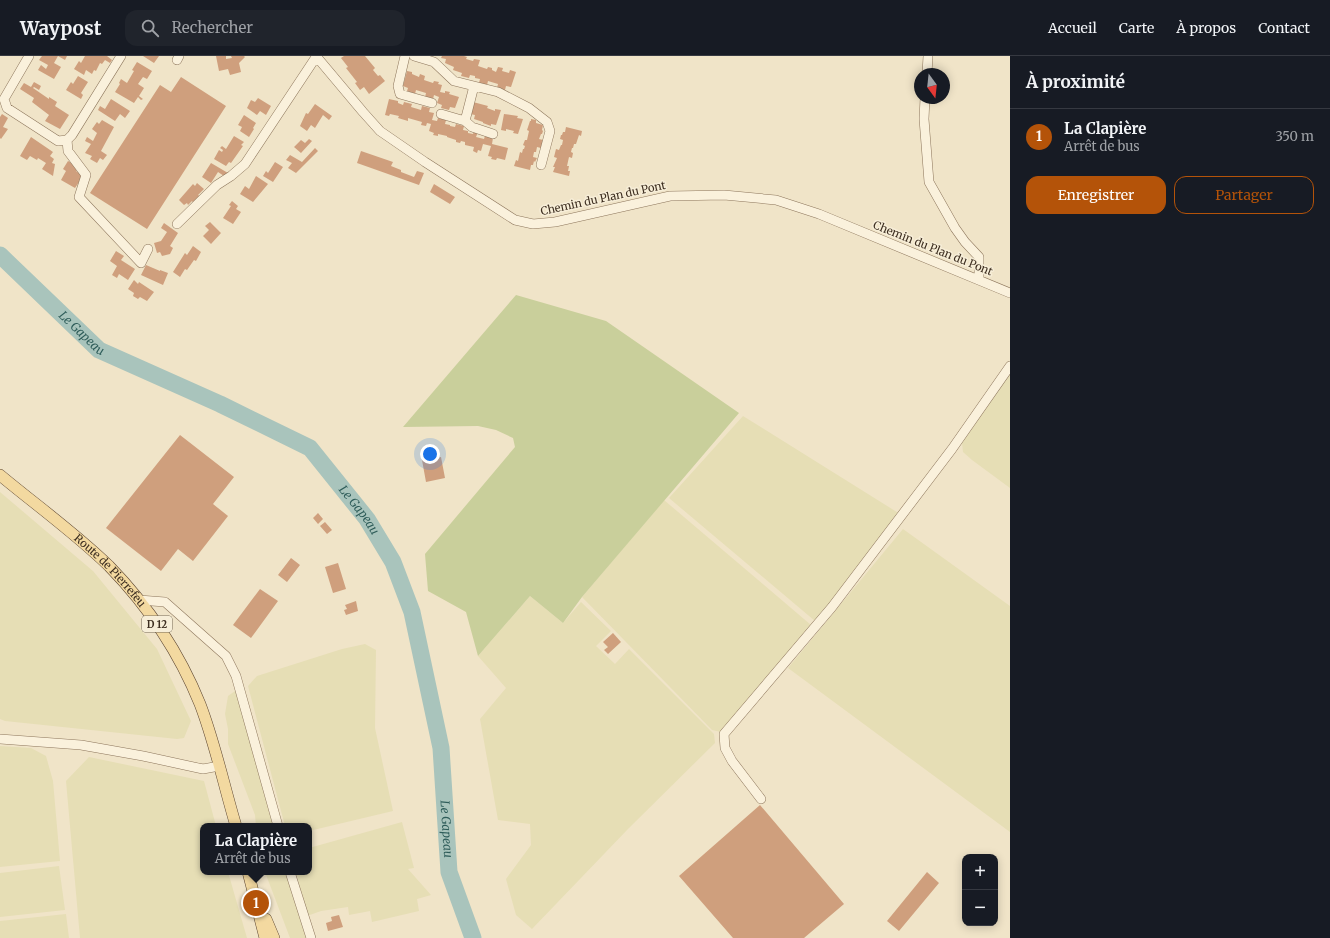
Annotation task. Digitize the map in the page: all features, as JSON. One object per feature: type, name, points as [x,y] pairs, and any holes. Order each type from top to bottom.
[{"type":"main road","name":"Route de Pierrefeu","points":[[0,475],[88,547],[113,571],[139,600],[159,626],[186,674],[200,705],[235,823]]},
{"type":"main road","points":[[249,875],[274,938]]},
{"type":"main road","points":[[253,887],[265,938]]},
{"type":"street","points":[[29,56],[2,102],[7,108],[58,141],[67,140],[72,135],[121,56]]},
{"type":"street","points":[[177,224],[217,185],[245,164],[316,56]]},
{"type":"street","name":"Chemin du Plan du Pont","points":[[316,56],[380,131],[515,220],[533,224],[555,222],[670,196],[724,195],[776,200],[819,214],[1010,293]]},
{"type":"street","points":[[405,56],[398,86],[400,94],[432,103]]},
{"type":"street","points":[[414,56],[434,62],[454,81],[498,92],[529,108],[547,122],[550,131],[541,165]]},
{"type":"street","points":[[927,68],[928,56]]},
{"type":"street","points":[[465,121],[474,86]]},
{"type":"street","points":[[925,104],[924,119],[929,182],[955,228],[965,242],[979,257],[979,280]]},
{"type":"street","points":[[441,114],[465,121],[472,127],[493,134]]},
{"type":"street","points":[[67,140],[68,151],[86,175],[80,197],[141,263],[148,249]]},
{"type":"street","points":[[761,799],[732,761],[725,748],[724,734],[832,607],[952,449],[1010,366]]},
{"type":"street","points":[[139,600],[165,602],[226,656],[236,676],[277,823]]},
{"type":"street","points":[[0,739],[81,745],[203,769],[219,766]]},
{"type":"street","points":[[291,875],[312,938]]},
{"type":"shaded area","points":[[1010,374],[1010,488],[963,452],[962,443]]},
{"type":"shaded area","points":[[743,416],[900,514],[837,597],[815,621],[669,498]]},
{"type":"shaded area","points":[[0,492],[93,571],[157,649],[191,721],[184,738],[177,739],[5,721],[0,719]]},
{"type":"shaded area","points":[[664,500],[811,625],[721,732],[712,730],[582,597]]},
{"type":"shaded area","points":[[903,529],[1010,606],[1010,832],[788,668]]},
{"type":"shaded area","points":[[530,596],[563,623],[581,602],[611,631],[596,646],[615,664],[629,649],[714,734],[715,743],[628,829],[532,929],[516,915],[506,879],[531,845],[530,824],[498,820],[480,719],[506,688],[478,656]]},
{"type":"shaded area","points":[[365,644],[376,650],[375,728],[393,811],[312,830],[312,823],[284,823],[248,686],[257,676],[342,649]]},
{"type":"shaded area","points":[[235,691],[242,707],[273,823],[256,823],[255,815],[228,744],[228,729],[225,714],[228,696]]},
{"type":"shaded area","points":[[0,746],[31,748],[46,756],[53,781],[60,861],[0,867]]},
{"type":"shaded area","points":[[89,757],[204,781],[215,823],[200,823],[200,875],[229,875],[247,938],[80,938],[66,781]]},
{"type":"shaded area","points":[[402,822],[414,868],[408,869],[431,895],[417,899],[419,911],[372,922],[370,911],[349,915],[348,907],[321,911],[307,916],[297,875],[312,875],[312,847]]},
{"type":"shaded area","points":[[59,866],[65,910],[0,917],[0,873]]},
{"type":"shaded area","points":[[266,875],[288,875],[308,938],[290,938]]},
{"type":"shaded area","points":[[66,914],[69,938],[0,938],[0,921]]},
{"type":"green space","points":[[516,295],[606,321],[739,413],[582,597],[563,623],[530,596],[478,656],[466,612],[428,591],[425,554],[515,447],[513,438],[496,430],[478,426],[403,427]]},
{"type":"building","points":[[42,56],[58,56],[54,63],[61,67],[54,79],[38,70],[41,65],[46,69],[48,65],[39,60]]},
{"type":"building","points":[[58,56],[67,56],[65,60]]},
{"type":"building","points":[[85,56],[107,56],[112,60],[110,63],[105,60],[102,64],[100,63],[96,71],[94,70],[92,74],[86,70],[84,75],[74,69],[79,61],[81,63]]},
{"type":"building","points":[[143,56],[159,56],[154,63]]},
{"type":"building","points":[[216,56],[226,56],[226,59],[232,58],[231,56],[244,56],[245,57],[239,63],[241,72],[230,75],[228,69],[219,71]]},
{"type":"building","points":[[344,56],[365,56],[375,68],[373,70],[385,81],[369,94],[364,87],[360,90],[355,83],[357,82],[346,68],[348,67],[341,58]]},
{"type":"building","points":[[442,56],[464,56],[467,57],[466,59],[473,61],[474,59],[480,60],[478,66],[487,69],[488,67],[492,68],[492,70],[496,72],[498,67],[503,68],[502,71],[509,73],[510,70],[516,72],[511,87],[506,86],[505,90],[497,88],[498,84],[488,81],[487,85],[479,83],[480,79],[475,78],[475,76],[470,75],[469,78],[461,76],[462,73],[453,70],[454,67],[445,63],[446,59],[441,58]]},
{"type":"building","points":[[137,62],[152,71],[147,79],[143,77],[138,84],[144,88],[139,96],[143,99],[141,100],[138,97],[134,103],[115,92],[121,79],[127,83]]},
{"type":"building","points":[[407,71],[412,72],[412,74],[419,77],[420,74],[425,76],[424,80],[433,83],[434,81],[439,82],[438,84],[442,85],[440,92],[450,92],[449,94],[459,97],[455,108],[450,107],[449,110],[441,108],[442,105],[437,103],[439,97],[434,95],[433,99],[425,97],[426,93],[416,90],[415,94],[407,91],[408,88],[403,86]]},
{"type":"building","points":[[78,76],[88,82],[81,93],[83,95],[81,99],[66,90],[71,82],[73,84]]},
{"type":"building","points":[[181,77],[226,106],[147,229],[90,193],[160,85],[171,92]]},
{"type":"building","points":[[34,82],[41,86],[39,90],[34,87],[33,88],[49,99],[49,97],[57,102],[55,106],[69,115],[60,129],[45,121],[49,115],[32,102],[34,98],[20,89],[24,83],[31,87]]},
{"type":"building","points":[[258,98],[271,106],[266,115],[260,111],[257,115],[247,108],[251,100],[255,102]]},
{"type":"building","points":[[111,99],[130,111],[125,118],[120,114],[115,121],[98,110],[100,106],[105,109]]},
{"type":"building","points":[[389,99],[398,101],[398,103],[403,105],[404,102],[412,104],[411,107],[421,110],[422,106],[430,108],[429,112],[434,113],[432,120],[437,121],[438,118],[446,120],[445,124],[450,126],[455,127],[456,124],[464,126],[463,130],[468,131],[468,133],[473,134],[474,131],[478,132],[476,137],[484,139],[485,136],[493,138],[492,144],[508,148],[505,160],[497,158],[496,160],[491,159],[492,157],[488,156],[491,146],[483,144],[481,151],[478,150],[477,153],[473,151],[474,147],[465,145],[465,142],[456,142],[456,140],[447,136],[438,134],[438,136],[433,135],[434,133],[429,131],[431,124],[427,123],[426,126],[421,125],[422,122],[408,118],[408,121],[398,118],[399,116],[390,114],[389,116],[385,115]]},
{"type":"building","points":[[473,102],[488,106],[487,108],[495,111],[495,109],[501,110],[496,125],[491,124],[491,126],[474,119],[475,115],[470,114]]},
{"type":"building","points":[[315,104],[332,116],[329,120],[323,115],[315,128],[311,125],[307,131],[300,126],[306,113],[308,114]]},
{"type":"building","points":[[2,114],[8,118],[3,127],[8,129],[1,139],[0,117]]},
{"type":"building","points":[[504,114],[518,116],[517,118],[523,119],[518,134],[513,133],[514,131],[506,129],[506,131],[501,130]]},
{"type":"building","points":[[244,115],[256,123],[249,137],[240,131],[242,127],[238,125]]},
{"type":"building","points":[[531,119],[536,120],[536,123],[543,125],[543,131],[539,139],[543,140],[541,148],[537,147],[536,152],[534,152],[533,157],[537,158],[533,165],[531,165],[530,170],[514,166],[516,160],[518,161],[520,152],[522,153],[524,149],[525,146],[523,145],[525,140],[527,140],[529,131],[527,130]]},
{"type":"building","points":[[102,120],[114,127],[101,151],[107,155],[103,160],[100,158],[97,163],[90,159],[92,156],[85,153],[91,144],[85,141],[87,137],[93,141],[97,133],[92,129],[97,122],[99,124]]},
{"type":"building","points":[[566,127],[582,131],[581,136],[579,135],[576,144],[574,144],[572,148],[572,158],[569,157],[567,166],[569,166],[568,171],[570,171],[569,176],[553,172],[555,167],[553,167],[557,158],[554,157],[556,149],[559,150],[562,145],[563,140],[560,139],[563,132],[565,132]]},
{"type":"building","points":[[234,136],[244,142],[241,145],[243,146],[231,163],[229,162],[226,166],[214,159],[219,150],[222,152],[223,150],[220,148],[222,146],[226,149]]},
{"type":"building","points":[[31,137],[53,152],[50,156],[54,159],[52,163],[55,164],[53,176],[42,169],[46,163],[38,158],[37,160],[30,156],[27,160],[20,156]]},
{"type":"building","points":[[309,139],[312,141],[301,153],[294,147],[301,140],[305,143]]},
{"type":"building","points":[[315,148],[318,151],[296,173],[288,168],[292,163],[286,160],[290,155],[302,162]]},
{"type":"building","points":[[361,151],[393,162],[391,166],[414,177],[417,171],[424,173],[419,185],[357,163]]},
{"type":"building","points":[[68,161],[79,167],[76,171],[83,176],[75,188],[61,180],[66,171],[63,169]]},
{"type":"building","points":[[275,162],[283,167],[273,182],[263,176],[266,171],[268,173]]},
{"type":"building","points":[[211,163],[228,173],[224,176],[218,172],[211,183],[202,177]]},
{"type":"building","points":[[256,176],[268,184],[253,202],[240,194],[245,186],[249,189]]},
{"type":"building","points":[[197,183],[204,189],[198,195],[201,197],[194,204],[192,201],[188,205],[187,203],[184,205],[179,200],[193,184],[195,186]]},
{"type":"building","points":[[434,184],[455,197],[450,204],[430,192]]},
{"type":"building","points":[[232,201],[238,206],[236,209],[241,212],[233,224],[223,218],[231,206],[229,205]]},
{"type":"building","points":[[210,222],[221,233],[211,244],[203,236],[209,230],[205,226]]},
{"type":"building","points":[[164,223],[178,233],[170,246],[173,248],[170,254],[162,256],[160,252],[157,253],[154,243],[161,241],[167,232],[161,228]]},
{"type":"building","points":[[193,246],[201,252],[196,261],[194,260],[187,270],[185,269],[180,277],[173,272],[185,253],[187,255]]},
{"type":"building","points":[[116,251],[124,256],[121,260],[135,269],[128,280],[119,274],[117,278],[112,275],[117,266],[110,261]]},
{"type":"building","points":[[146,265],[168,273],[163,285],[141,275]]},
{"type":"building","points":[[134,280],[138,284],[139,282],[154,292],[147,301],[140,297],[138,299],[133,296],[134,293],[128,289]]},
{"type":"building","points":[[180,435],[234,477],[213,504],[228,516],[193,561],[178,549],[161,571],[106,528]]},
{"type":"building","points":[[441,457],[445,478],[426,482],[422,460]]},
{"type":"building","points":[[318,513],[323,519],[318,524],[313,518]]},
{"type":"building","points":[[325,522],[332,530],[327,534],[320,526]]},
{"type":"building","points":[[291,558],[300,565],[287,582],[278,575]]},
{"type":"building","points":[[338,563],[346,589],[333,593],[325,567]]},
{"type":"building","points":[[260,589],[278,601],[251,638],[233,625]]},
{"type":"building","points":[[356,601],[358,611],[346,615],[344,610],[347,609],[345,605]]},
{"type":"building","points":[[613,633],[621,642],[608,654],[604,650],[608,647],[603,642]]},
{"type":"building","points":[[760,805],[844,904],[804,938],[733,938],[679,876]]},
{"type":"building","points":[[927,872],[939,883],[899,931],[887,921]]},
{"type":"building","points":[[339,915],[343,927],[328,931],[326,923],[332,921],[331,917]]},
{"type":"waterway","name":"Le Gapeau","points":[[0,255],[99,350],[220,404],[310,448],[367,519],[393,562],[412,612],[441,748],[449,872],[473,938]]},
{"type":"place","name":"La Clapière","points":[[256,903]]}]
